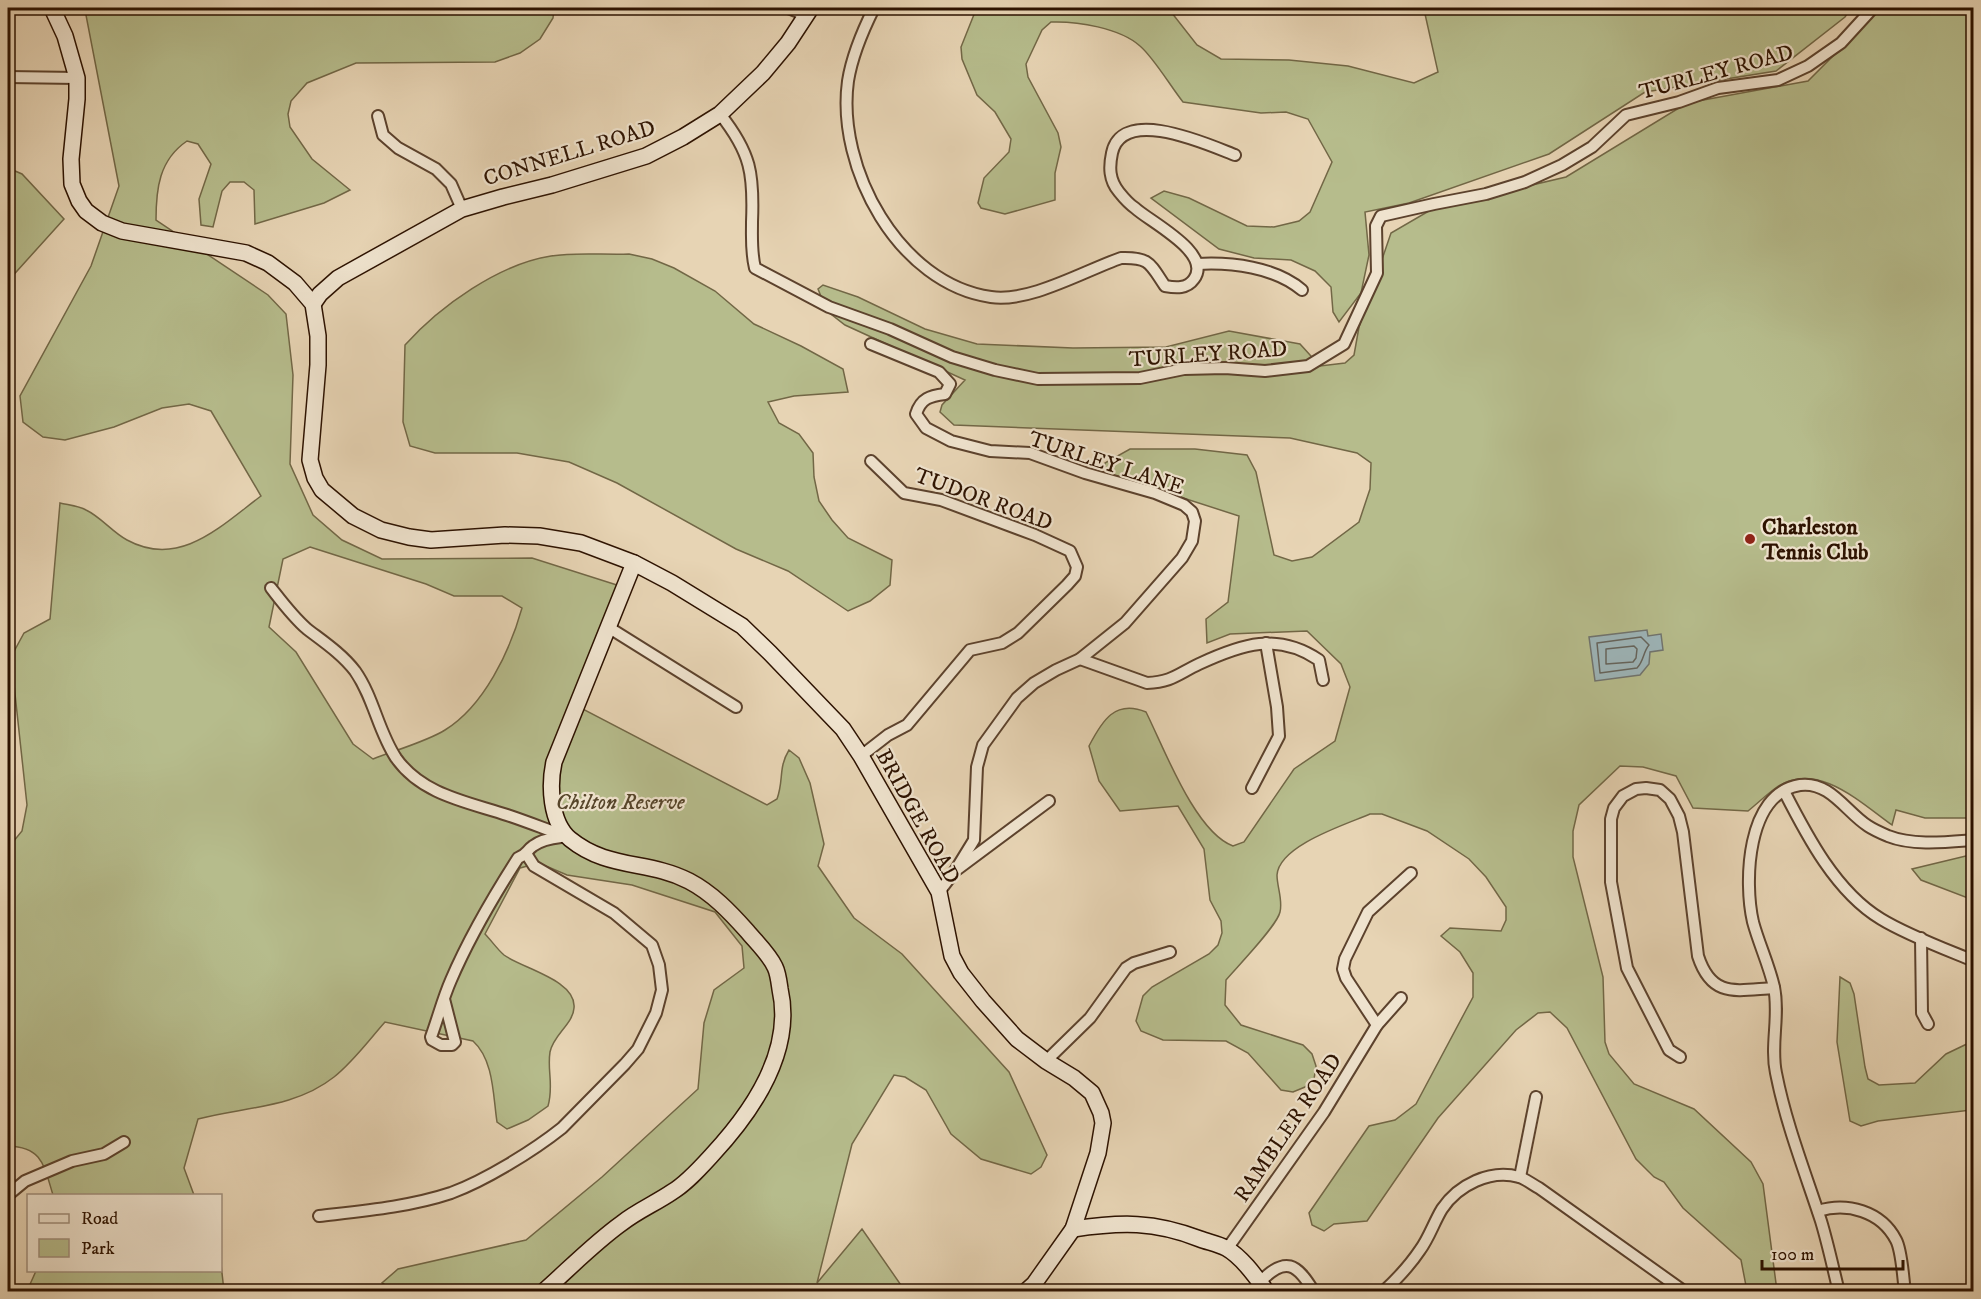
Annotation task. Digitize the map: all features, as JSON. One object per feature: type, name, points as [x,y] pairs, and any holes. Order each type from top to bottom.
[{"type":"main road","points":[[52,8],[65,36],[76,78],[77,99],[71,159],[72,184],[86,211],[102,223],[122,231],[246,253],[277,269],[295,283],[313,304]]},
{"type":"main road","name":"CONNELL ROAD","points":[[313,304],[320,294],[338,278],[462,209],[503,196],[552,185],[646,156],[683,137],[720,114],[763,73],[788,43],[808,11]]},
{"type":"main road","name":"BRIDGE ROAD","points":[[313,304],[318,336],[318,365],[310,460],[315,478],[322,490],[353,516],[381,530],[431,540],[505,535],[560,538],[581,543],[634,563],[672,583],[742,626],[843,729],[861,756],[939,892],[952,956],[961,973],[1017,1039],[1046,1062],[1074,1078],[1092,1093],[1099,1107],[1103,1123],[1098,1153],[1073,1229],[1034,1284],[1024,1292]]},
{"type":"main road","points":[[543,1292],[622,1222],[675,1191],[712,1155],[741,1120],[765,1084],[780,1041],[783,1004],[775,967],[732,913],[706,892],[669,873],[592,854],[568,837],[555,811],[551,774],[560,745],[634,563]]},
{"type":"main road","points":[[1073,1229],[1101,1225],[1159,1226],[1227,1249],[1263,1287]]},
{"type":"street","points":[[788,8],[808,11]]},
{"type":"street","points":[[874,8],[858,47],[848,80],[850,141],[859,173],[885,224],[923,266],[949,282],[974,293],[992,297],[1020,297],[1121,258],[1139,257],[1154,268],[1165,286],[1190,285],[1197,276],[1197,262],[1172,235],[1135,208],[1119,192],[1112,181],[1109,166],[1114,145],[1126,135],[1142,130],[1157,130],[1184,136],[1235,155]]},
{"type":"street","name":"TURLEY ROAD","points":[[720,114],[743,147],[750,168],[753,189],[751,245],[755,268],[829,307],[890,329],[952,357],[995,370],[1038,379],[1140,378],[1184,369],[1225,368],[1265,371],[1308,366],[1344,345],[1377,273],[1376,226],[1381,216],[1486,195],[1525,182],[1562,165],[1592,147],[1626,115],[1680,102],[1718,88],[1778,80],[1808,66],[1840,43],[1873,8]]},
{"type":"street","points":[[8,77],[76,78]]},
{"type":"street","points":[[378,116],[383,135],[398,148],[436,169],[451,184],[462,209]]},
{"type":"street","points":[[1197,264],[1214,263],[1263,270],[1289,279],[1302,290]]},
{"type":"street","name":"TURLEY LANE","points":[[871,344],[939,372],[950,384],[945,394],[932,396],[920,404],[916,414],[926,428],[951,441],[990,451],[1029,453],[1085,473],[1169,498],[1184,505],[1192,512],[1195,521],[1192,541],[1182,558],[1125,624],[1080,659],[1056,669],[1034,683],[1017,698],[983,745],[977,767],[974,840],[955,871]]},
{"type":"street","name":"TUDOR ROAD","points":[[861,756],[888,735],[907,725],[969,650],[1002,643],[1018,633],[1068,585],[1075,576],[1077,567],[1070,551],[1035,535],[941,500],[904,493],[871,461]]},
{"type":"street","points":[[270,588],[299,621],[333,648],[354,670],[365,688],[387,741],[408,772],[436,791],[456,800],[505,814],[568,837]]},
{"type":"street","points":[[608,627],[736,707]]},
{"type":"street","points":[[1080,659],[1147,683],[1159,683],[1171,680],[1220,655],[1247,646],[1276,642],[1307,652],[1319,660],[1323,680]]},
{"type":"street","points":[[1252,788],[1279,736],[1278,715],[1266,643]]},
{"type":"street","points":[[1839,1292],[1818,1211],[1785,1111],[1775,1071],[1774,988],[1753,922],[1748,889],[1754,837],[1761,816],[1773,798],[1798,786],[1813,786],[1833,795],[1867,825],[1890,837],[1931,843],[1974,840]]},
{"type":"street","points":[[1680,1057],[1669,1050],[1627,968],[1611,882],[1611,819],[1614,808],[1623,796],[1636,789],[1646,788],[1660,790],[1670,799],[1683,832],[1698,956],[1701,966],[1717,987],[1729,991],[1774,988]]},
{"type":"street","points":[[1784,791],[1811,842],[1851,895],[1880,919],[1974,961]]},
{"type":"street","points":[[939,892],[955,871],[1049,801]]},
{"type":"street","points":[[444,999],[450,981],[473,934],[518,858],[527,855],[531,846],[550,838],[568,837]]},
{"type":"street","points":[[319,1216],[369,1210],[450,1193],[488,1175],[562,1128],[638,1049],[656,1014],[662,990],[659,965],[651,945],[614,913],[534,866],[527,855]]},
{"type":"street","points":[[1377,1025],[1346,978],[1343,969],[1345,959],[1368,912],[1411,873]]},
{"type":"street","points":[[1921,938],[1922,1013],[1928,1024]]},
{"type":"street","points":[[1046,1062],[1090,1018],[1126,968],[1134,963],[1170,952]]},
{"type":"street","name":"RAMBLER ROAD","points":[[1227,1249],[1324,1112],[1377,1025],[1401,998]]},
{"type":"street","points":[[1520,1177],[1536,1097]]},
{"type":"street","points":[[8,1196],[25,1181],[72,1161],[104,1154],[124,1142]]},
{"type":"street","points":[[1383,1292],[1398,1278],[1421,1249],[1442,1209],[1458,1191],[1476,1180],[1497,1176],[1520,1177],[1539,1188],[1685,1292]]},
{"type":"street","points":[[1818,1211],[1827,1208],[1849,1208],[1865,1212],[1884,1224],[1897,1241],[1905,1292]]},
{"type":"street","points":[[1263,1287],[1270,1272],[1282,1266],[1293,1267],[1304,1275],[1314,1292]]},
{"type":"green space","name":"Chilton Reserve","points":[[87,8],[554,8],[553,18],[540,39],[520,53],[495,62],[356,63],[307,83],[291,101],[288,114],[290,127],[312,159],[350,190],[324,203],[255,224],[254,190],[244,182],[230,182],[222,191],[213,227],[201,225],[199,199],[211,164],[198,144],[187,141],[170,157],[161,176],[158,186],[156,220],[268,295],[286,314],[293,375],[290,464],[313,515],[342,540],[382,559],[532,558],[620,586],[573,704],[767,805],[777,799],[783,763],[789,750],[799,758],[810,783],[824,844],[818,866],[854,918],[902,954],[1009,1072],[1047,1155],[1041,1167],[1031,1174],[981,1159],[951,1134],[926,1090],[905,1077],[894,1075],[852,1144],[817,1283],[862,1229],[903,1288],[899,1291],[395,1291],[382,1283],[398,1269],[526,1240],[602,1177],[698,1089],[704,1023],[714,990],[744,968],[742,946],[715,912],[632,885],[567,875],[539,863],[520,868],[485,934],[504,955],[558,982],[573,998],[573,1014],[555,1040],[550,1052],[548,1106],[528,1120],[507,1129],[497,1122],[489,1068],[480,1049],[473,1041],[385,1022],[348,1065],[319,1087],[286,1101],[198,1119],[184,1168],[194,1194],[53,1194],[44,1167],[35,1154],[20,1147],[8,1146],[8,848],[22,831],[27,805],[11,657],[24,633],[50,619],[60,503],[91,513],[127,540],[146,548],[165,549],[199,540],[261,496],[211,411],[189,404],[162,408],[114,427],[65,440],[43,437],[23,422],[20,396],[91,266],[119,186],[85,10]],"holes":[[[310,547],[426,584],[454,596],[502,596],[522,608],[503,659],[483,692],[459,720],[438,734],[373,759],[353,744],[296,652],[269,627],[283,559]]]},
{"type":"green space","points":[[980,8],[1168,8],[1197,45],[1221,59],[1289,60],[1348,66],[1414,83],[1438,72],[1425,14],[1427,8],[1851,8],[1845,17],[1776,71],[1645,92],[1549,154],[1409,203],[1365,212],[1369,255],[1361,293],[1339,322],[1333,312],[1331,287],[1315,271],[1291,260],[1254,258],[1219,249],[1151,198],[1164,191],[1189,198],[1247,226],[1274,227],[1299,221],[1310,212],[1332,162],[1308,119],[1286,112],[1261,113],[1183,102],[1157,65],[1140,46],[1110,30],[1085,24],[1051,22],[1042,30],[1026,64],[1028,77],[1058,133],[1061,147],[1055,173],[1055,200],[1005,214],[981,208],[978,203],[984,178],[1009,152],[1011,139],[995,112],[977,95],[962,59],[961,47],[975,12]]},
{"type":"green space","points":[[1881,8],[1973,8],[1973,818],[1925,818],[1896,810],[1892,825],[1853,796],[1823,781],[1807,778],[1792,780],[1777,787],[1748,811],[1693,808],[1676,776],[1643,767],[1620,766],[1579,805],[1573,831],[1573,857],[1603,977],[1605,1042],[1609,1054],[1634,1084],[1694,1109],[1751,1162],[1763,1184],[1777,1291],[1747,1291],[1741,1260],[1683,1208],[1664,1182],[1654,1177],[1636,1159],[1567,1028],[1550,1012],[1538,1013],[1516,1030],[1438,1118],[1367,1221],[1334,1224],[1324,1231],[1312,1225],[1309,1213],[1369,1126],[1395,1120],[1416,1104],[1473,997],[1473,973],[1460,952],[1441,936],[1450,928],[1501,931],[1506,920],[1506,907],[1486,877],[1469,859],[1427,831],[1382,814],[1370,814],[1316,837],[1289,854],[1281,864],[1277,875],[1281,903],[1277,918],[1226,980],[1225,1005],[1241,1025],[1303,1045],[1312,1054],[1316,1066],[1314,1079],[1305,1087],[1293,1092],[1281,1090],[1248,1053],[1226,1041],[1163,1040],[1141,1031],[1136,1021],[1143,996],[1152,987],[1209,954],[1218,945],[1222,933],[1221,921],[1210,900],[1204,849],[1178,806],[1120,811],[1099,781],[1089,746],[1099,728],[1118,710],[1126,708],[1146,712],[1171,767],[1194,807],[1219,838],[1233,846],[1244,842],[1294,769],[1335,741],[1350,687],[1341,664],[1307,631],[1230,634],[1207,643],[1206,619],[1228,602],[1239,516],[1109,474],[1104,469],[1105,463],[1130,449],[1195,449],[1247,455],[1256,472],[1274,555],[1292,561],[1312,557],[1359,522],[1370,489],[1371,463],[1357,453],[1290,438],[954,425],[940,412],[942,405],[965,380],[845,325],[827,311],[818,289],[823,285],[858,297],[925,329],[977,344],[1073,348],[1166,347],[1229,331],[1300,344],[1320,366],[1345,363],[1354,355],[1359,327],[1391,233],[1434,208],[1566,177],[1687,103],[1808,81]]},
{"type":"green space","points":[[8,168],[22,174],[64,219],[8,281]]},
{"type":"green space","points":[[629,254],[652,259],[674,268],[715,291],[754,324],[843,369],[848,392],[794,396],[768,402],[779,423],[799,434],[813,453],[814,477],[819,501],[832,520],[848,538],[892,560],[890,585],[870,601],[848,611],[788,571],[736,549],[617,483],[569,462],[517,453],[435,453],[410,446],[403,422],[405,345],[419,330],[472,289],[511,268],[551,256]]},
{"type":"green space","points":[[1973,855],[1973,900],[1921,880],[1912,869]]},
{"type":"green space","points":[[1840,977],[1850,983],[1854,994],[1868,1079],[1879,1085],[1915,1083],[1946,1054],[1973,1041],[1973,1115],[1971,1110],[1878,1121],[1861,1126],[1850,1121],[1837,1042]]},
{"type":"green space","points":[[36,1272],[222,1272],[224,1291],[27,1291]]},
{"type":"water","points":[[1647,630],[1648,636],[1661,634],[1663,650],[1650,652],[1649,664],[1640,675],[1595,681],[1589,637]]},
{"type":"place","name":"Charleston Tennis Club","points":[[1750,539]]}]
